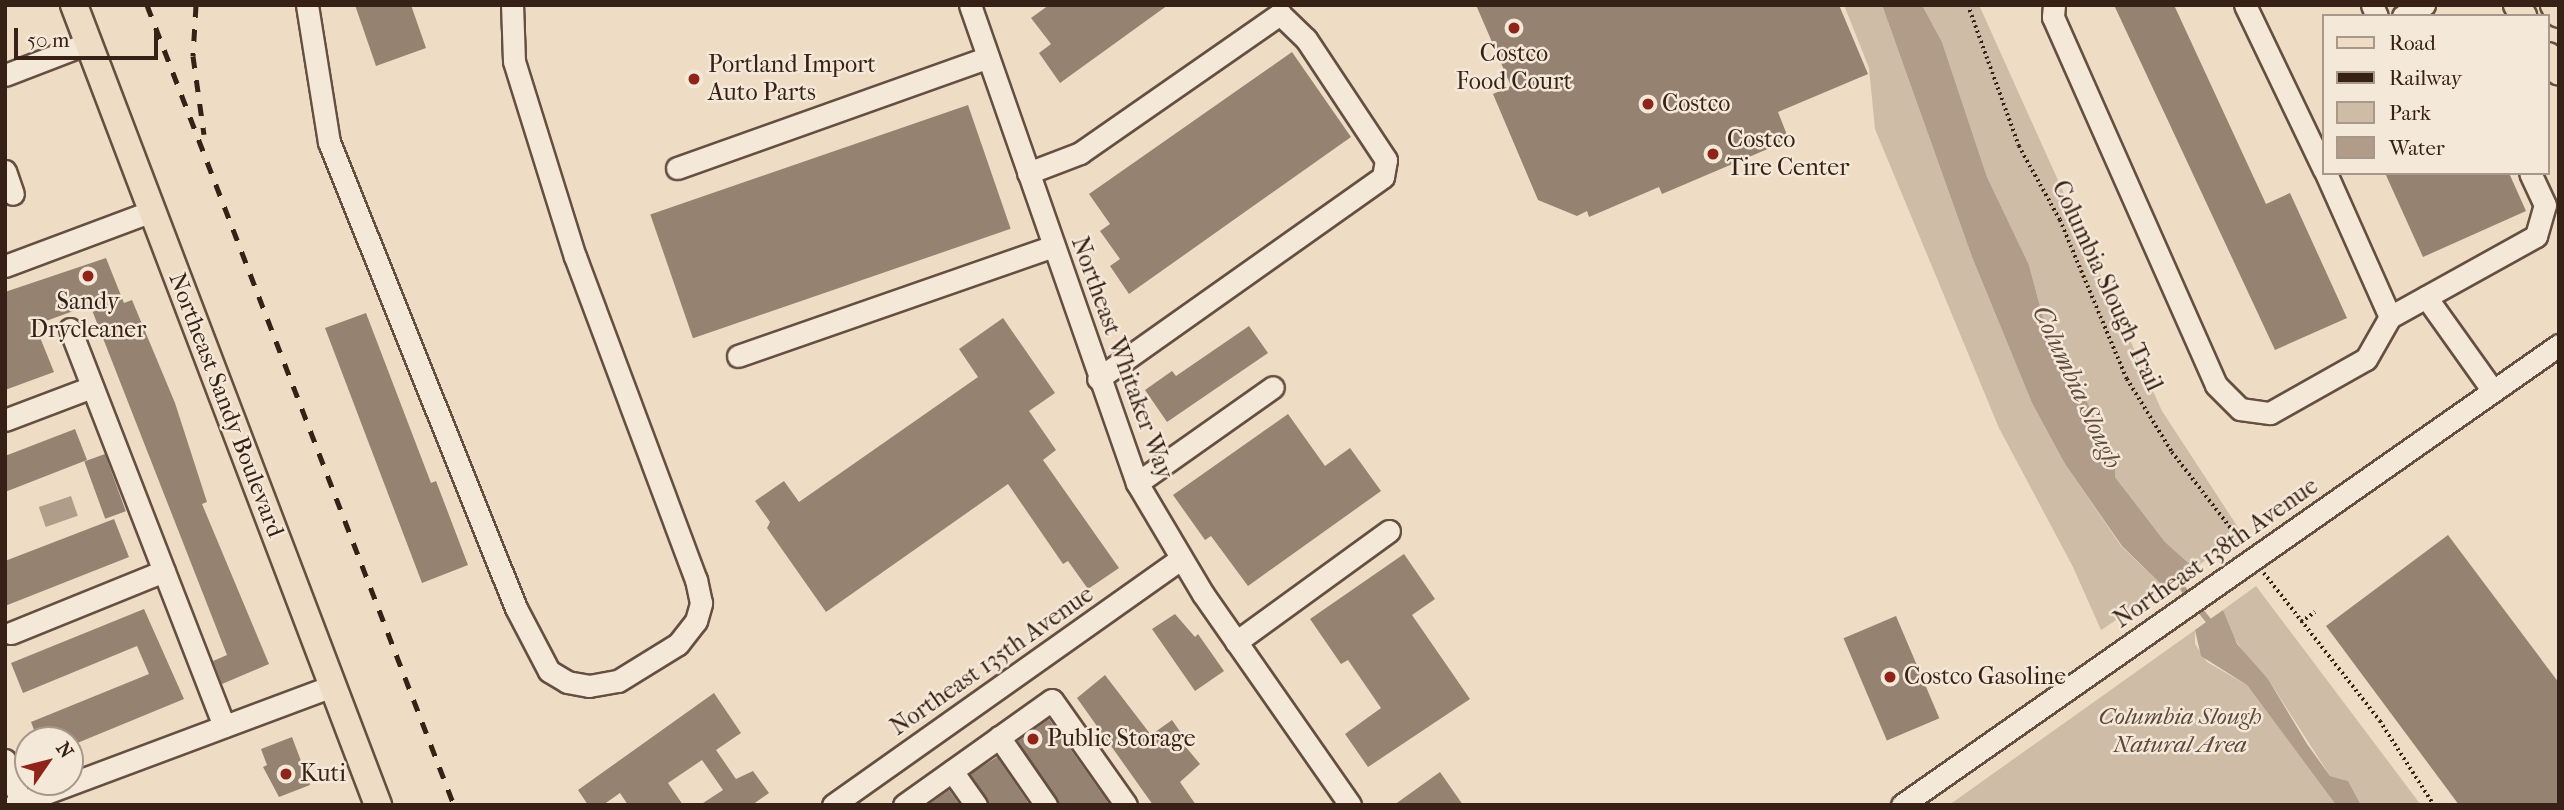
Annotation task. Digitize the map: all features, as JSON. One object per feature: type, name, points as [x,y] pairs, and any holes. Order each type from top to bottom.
[{"type":"main road","name":"Northeast Sandy Boulevard","points":[[74,5],[378,805]]},
{"type":"main road","points":[[2554,5],[2559,14]]},
{"type":"street","points":[[307,5],[328,142],[516,608],[549,671],[567,682],[589,686],[618,681],[678,644],[696,621],[701,603],[696,580],[571,244],[514,61],[512,5]]},
{"type":"street","name":"Northeast Whitaker Way","points":[[970,5],[1098,379],[1137,483],[1180,559],[1350,805]]},
{"type":"street","points":[[2054,5],[2053,17],[2216,385],[2240,409],[2270,413],[2366,359],[2390,317],[2536,236],[2545,205],[2531,175]]},
{"type":"street","points":[[2245,5],[2317,135],[2322,158]]},
{"type":"street","points":[[2407,14],[2424,5]]},
{"type":"street","points":[[1028,173],[1080,152],[1281,10],[1306,39],[1386,160],[1388,170],[1098,379]]},
{"type":"street","points":[[5,75],[88,43]]},
{"type":"street","points":[[677,168],[988,57]]},
{"type":"street","points":[[5,171],[13,194]]},
{"type":"street","points":[[2326,175],[2390,317]]},
{"type":"street","points":[[5,266],[152,211]]},
{"type":"street","points":[[737,356],[1053,246]]},
{"type":"street","points":[[2426,297],[2493,391]]},
{"type":"street","points":[[70,329],[224,726]]},
{"type":"street","name":"Northeast 138th Avenue","points":[[1902,805],[2559,345]]},
{"type":"street","points":[[5,420],[92,387]]},
{"type":"street","points":[[1137,483],[1273,387]]},
{"type":"street","points":[[1236,642],[1389,531]]},
{"type":"street","name":"Northeast 135th Avenue","points":[[833,805],[1180,559]]},
{"type":"street","points":[[11,634],[164,571]]},
{"type":"street","points":[[5,760],[19,804],[332,686]]},
{"type":"street","points":[[906,804],[1052,700],[1126,805]]},
{"type":"street","points":[[999,737],[1046,805]]},
{"type":"street","points":[[952,771],[976,805]]},
{"type":"path","name":"Columbia Slough Trail","points":[[1968,5],[2020,146],[2060,220],[2127,379],[2178,461],[2380,721],[2434,805]]},
{"type":"path","points":[[2301,622],[2315,612]]},
{"type":"green space","points":[[1844,5],[1882,5],[1972,257],[2032,403],[2065,464],[2121,546],[2165,588],[2101,630],[2073,567],[1999,428],[1875,129],[1869,68]]},
{"type":"green space","points":[[1922,5],[1979,5],[2162,411],[2243,535],[2194,568],[2165,542],[2115,477],[2116,459],[2043,318],[2029,265],[1987,177],[1942,42]]},
{"type":"green space","points":[[2256,586],[2421,805],[2361,805],[2348,781],[2330,776],[2268,679],[2252,665],[2230,632],[2223,610]]},
{"type":"green space","name":"Columbia Slough Natural Area","points":[[2195,630],[2195,644],[2207,662],[2247,685],[2336,805],[1949,805]]},
{"type":"water","points":[[1882,5],[1922,5],[1942,42],[1987,177],[2029,265],[2043,318],[2116,458],[2115,477],[2165,542],[2194,568],[2165,588],[2122,546],[2065,464],[2032,403],[1972,257]]},
{"type":"water","points":[[71,496],[78,516],[46,527],[39,507]]},
{"type":"water","points":[[2223,610],[2237,644],[2268,679],[2307,744],[2330,776],[2348,781],[2361,805],[2336,805],[2247,685],[2201,656],[2195,630]]},
{"type":"building","points":[[355,5],[411,5],[426,48],[376,66]]},
{"type":"building","points":[[1049,5],[1168,5],[1060,83],[1039,53],[1051,44],[1031,18]]},
{"type":"building","name":"Costco","points":[[1476,5],[1839,5],[1868,74],[1778,112],[1789,140],[1662,194],[1659,187],[1589,217],[1587,211],[1577,216],[1538,200],[1493,94],[1511,86]]},
{"type":"building","points":[[2114,5],[2174,5],[2266,204],[2290,193],[2347,318],[2275,350]]},
{"type":"building","points":[[1292,52],[1351,137],[1129,294],[1110,266],[1120,259],[1100,231],[1110,224],[1089,194]]},
{"type":"building","points":[[968,105],[1011,229],[693,338],[650,214]]},
{"type":"building","points":[[2386,175],[2510,175],[2526,211],[2423,257]]},
{"type":"building","points":[[106,258],[124,303],[132,300],[175,403],[207,502],[202,504],[269,664],[222,684],[213,661],[227,655],[90,305],[35,325],[54,372],[5,390],[5,292]]},
{"type":"building","points":[[366,313],[431,483],[436,481],[468,565],[422,583],[325,328]]},
{"type":"building","points":[[1003,318],[1055,393],[1029,411],[1056,450],[1043,460],[1119,568],[1088,589],[1068,561],[1063,564],[1008,484],[826,612],[767,528],[770,522],[755,501],[784,481],[799,502],[978,377],[959,349]]},
{"type":"building","points":[[1249,326],[1268,353],[1167,422],[1145,390],[1172,371],[1176,376]]},
{"type":"building","points":[[1288,414],[1325,466],[1350,448],[1381,491],[1248,586],[1211,536],[1205,540],[1173,495]]},
{"type":"building","points":[[75,429],[87,460],[5,492],[5,456]]},
{"type":"building","points":[[105,454],[126,511],[105,519],[84,462]]},
{"type":"building","points":[[114,519],[129,557],[5,606],[5,561]]},
{"type":"building","points":[[2448,535],[2559,683],[2559,805],[2459,805],[2326,626]]},
{"type":"building","points":[[1404,554],[1435,599],[1412,615],[1470,699],[1368,767],[1345,734],[1381,708],[1348,660],[1341,664],[1310,619]]},
{"type":"building","points":[[144,609],[184,699],[84,740],[84,726],[33,726],[31,722],[149,674],[137,646],[23,693],[11,663]]},
{"type":"building","points":[[1175,614],[1195,637],[1198,634],[1224,671],[1195,691],[1152,629]]},
{"type":"building","name":"Costco Gasoline","points":[[1896,616],[1939,718],[1887,740],[1844,638]]},
{"type":"building","points":[[1105,675],[1151,735],[1172,720],[1188,743],[1185,746],[1200,764],[1180,782],[1196,805],[1153,805],[1077,698]]},
{"type":"building","points":[[714,693],[741,733],[716,750],[736,779],[753,771],[769,793],[752,805],[700,805],[723,790],[702,760],[668,783],[683,805],[628,805],[620,793],[603,805],[588,805],[578,790]]},
{"type":"building","points":[[1049,719],[1110,805],[1059,805],[1018,741]]},
{"type":"building","name":"Kuti","points":[[292,737],[310,785],[279,797],[263,767],[267,765],[261,749]]},
{"type":"building","points":[[997,757],[1030,805],[989,805],[970,774]]},
{"type":"building","points":[[1440,772],[1463,805],[1394,805]]},
{"type":"building","points":[[949,790],[960,805],[928,805]]},
{"type":"waterway","name":"Columbia Slough","points":[[2173,576],[2212,625]]},
{"type":"railway","points":[[147,5],[454,805]]},
{"type":"railway","points":[[196,5],[193,56],[204,134]]},
{"type":"place","name":"Costco Food Court","points":[[1514,28]]},
{"type":"place","name":"Portland Import Auto Parts","points":[[694,79]]},
{"type":"place","name":"Costco","points":[[1648,104]]},
{"type":"place","name":"Costco Tire Center","points":[[1713,154]]},
{"type":"place","name":"Sandy Drycleaner","points":[[88,276]]},
{"type":"place","name":"Costco Gasoline","points":[[1890,677]]},
{"type":"place","name":"Public Storage","points":[[1033,739]]},
{"type":"place","name":"Kuti","points":[[286,774]]}]
